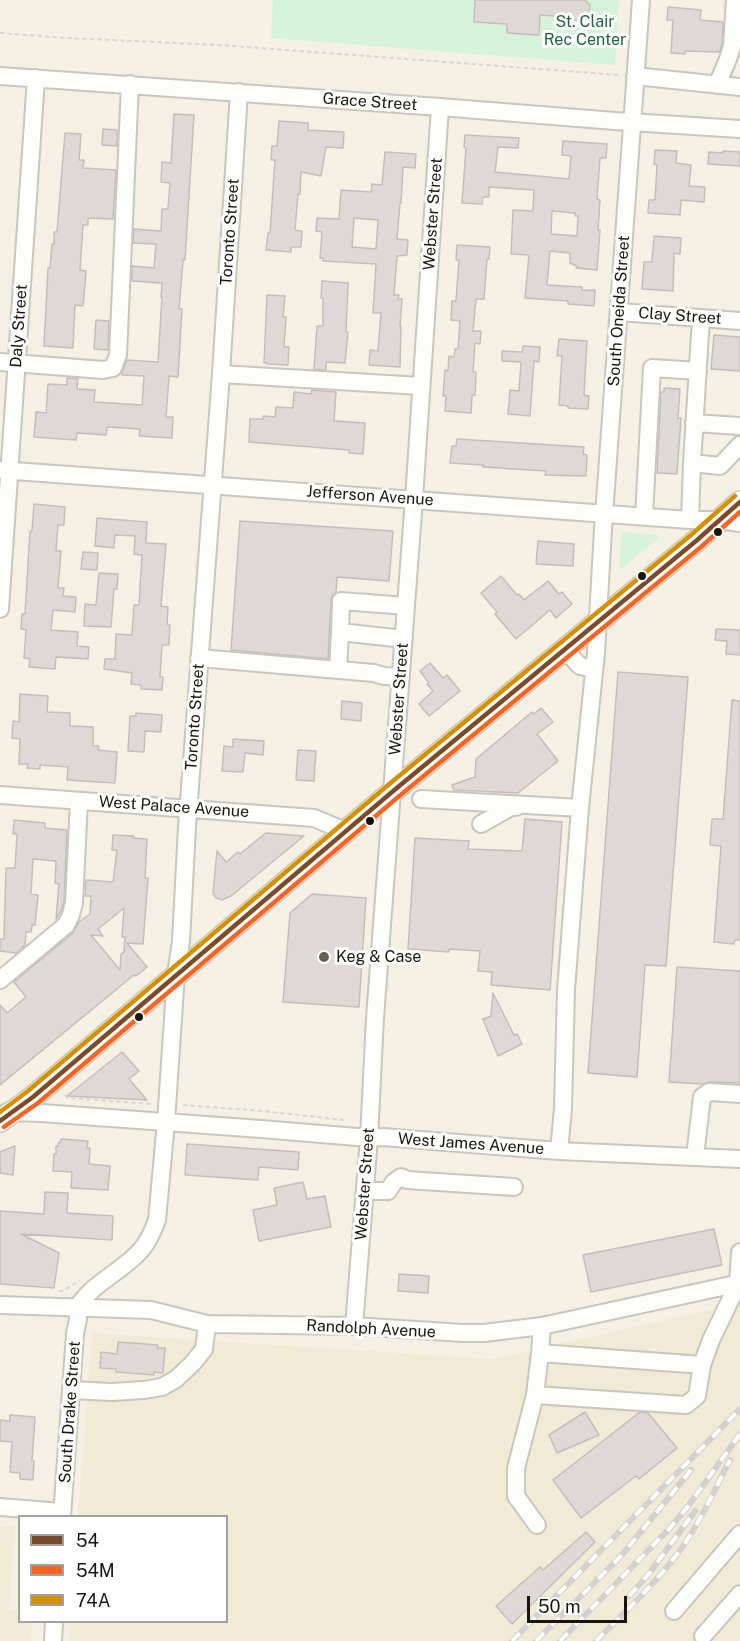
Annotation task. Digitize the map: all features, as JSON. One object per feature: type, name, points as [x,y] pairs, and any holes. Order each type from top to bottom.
[{"type":"main road","points":[[4,1115],[33,1097],[345,831],[696,541],[740,502]]},
{"type":"street","name":"South Oneida Street","points":[[559,1151],[563,1109],[566,990],[594,669],[641,0]]},
{"type":"street","points":[[717,85],[732,46],[735,0]]},
{"type":"street","name":"Grace Street","points":[[0,76],[740,129]]},
{"type":"street","points":[[635,76],[740,87]]},
{"type":"street","name":"Daly Street","points":[[0,609],[8,363],[36,78]]},
{"type":"street","points":[[8,363],[103,369],[113,368],[116,362],[130,84]]},
{"type":"street","name":"Toronto Street","points":[[77,1308],[83,1297],[142,1250],[157,1220],[176,974],[181,941],[239,92]]},
{"type":"street","name":"Webster Street","points":[[354,1326],[440,107]]},
{"type":"street","name":"Clay Street","points":[[620,312],[740,321]]},
{"type":"street","points":[[690,520],[701,318]]},
{"type":"street","points":[[644,516],[652,368],[698,371]]},
{"type":"street","points":[[220,374],[421,386]]},
{"type":"street","points":[[694,423],[740,426]]},
{"type":"street","points":[[692,463],[720,466],[740,445]]},
{"type":"street","name":"Jefferson Avenue","points":[[4,471],[740,523]]},
{"type":"street","points":[[338,670],[341,601],[406,606]]},
{"type":"street","points":[[340,632],[404,639]]},
{"type":"street","points":[[564,649],[579,666],[594,669]]},
{"type":"street","points":[[199,658],[401,677]]},
{"type":"street","name":"West Palace Avenue","points":[[0,795],[314,818],[345,831]]},
{"type":"street","points":[[421,799],[580,810]]},
{"type":"street","points":[[0,980],[66,925],[71,915],[74,903],[79,801]]},
{"type":"street","points":[[481,824],[511,807],[580,810]]},
{"type":"street","points":[[695,1156],[702,1097],[709,1092],[740,1094]]},
{"type":"street","name":"West James Avenue","points":[[4,1115],[39,1113],[559,1151],[740,1159]]},
{"type":"street","points":[[364,1196],[388,1191],[401,1177],[408,1180],[514,1187]]},
{"type":"street","points":[[535,1395],[686,1405],[697,1396],[702,1365],[711,1340],[739,1284],[740,1252]]},
{"type":"street","name":"Randolph Avenue","points":[[0,1305],[151,1310],[207,1324],[354,1326],[463,1333],[508,1331],[542,1326],[739,1284]]},
{"type":"street","name":"South Drake Street","points":[[62,1514],[77,1308]]},
{"type":"street","points":[[71,1390],[112,1392],[162,1387],[176,1379],[204,1349],[207,1324]]},
{"type":"street","points":[[537,1525],[516,1496],[516,1468],[535,1395],[542,1326]]},
{"type":"street","points":[[540,1353],[702,1365]]},
{"type":"street","points":[[0,1507],[62,1514]]},
{"type":"street","points":[[674,1611],[740,1534]]},
{"type":"street","points":[[703,1635],[740,1594]]},
{"type":"street","points":[[53,1641],[54,1623]]},
{"type":"path","points":[[0,33],[219,45],[635,76]]},
{"type":"path","points":[[65,1095],[68,1098],[151,1104]]},
{"type":"path","points":[[182,1105],[344,1120]]},
{"type":"path","points":[[56,1291],[63,1291],[84,1277]]},
{"type":"shaded area","points":[[740,1303],[740,1641],[69,1641],[71,1623],[228,1623],[228,1515],[78,1515],[92,1333],[492,1359]]},
{"type":"shaded area","points":[[0,1526],[15,1527],[9,1610],[18,1611],[18,1623],[32,1623],[31,1641],[0,1641]]},
{"type":"green space","name":"St. Clair Rec Center","points":[[273,0],[619,0],[615,65],[271,38]]},
{"type":"green space","points":[[622,532],[658,535],[658,539],[622,568],[619,567]]},
{"type":"building","points":[[475,0],[585,0],[590,5],[589,16],[583,21],[574,20],[571,17],[540,15],[539,35],[507,33],[507,24],[474,22]]},
{"type":"building","points":[[668,7],[701,10],[700,20],[723,22],[720,51],[671,53],[673,20],[667,20]]},
{"type":"building","points":[[174,114],[194,115],[185,260],[183,260],[179,309],[182,309],[178,377],[169,376],[166,417],[173,417],[172,438],[139,436],[140,429],[107,427],[106,435],[77,433],[76,440],[34,437],[36,412],[46,413],[48,384],[67,385],[67,378],[78,379],[77,389],[95,390],[94,402],[142,405],[144,376],[122,375],[122,372],[127,360],[158,362],[162,283],[132,281],[132,266],[154,268],[156,244],[133,243],[134,229],[161,231],[162,209],[168,209],[170,183],[161,182],[162,162],[171,163]]},
{"type":"building","points":[[279,121],[308,123],[308,130],[344,132],[343,148],[326,147],[321,176],[301,172],[295,230],[302,231],[301,247],[291,247],[291,252],[266,250],[268,233],[270,233],[275,160],[271,160],[272,146],[277,146]]},
{"type":"building","points":[[103,129],[117,130],[117,146],[102,145]]},
{"type":"building","points":[[65,133],[81,134],[79,160],[84,160],[83,168],[116,170],[113,219],[88,218],[88,225],[83,225],[80,270],[86,271],[85,284],[83,306],[75,305],[73,348],[44,346],[48,268],[50,268],[52,244],[54,244],[54,232],[57,232]]},
{"type":"building","points":[[465,135],[519,138],[518,148],[498,147],[495,172],[569,179],[571,156],[562,155],[563,141],[607,144],[606,158],[600,158],[597,199],[600,200],[598,230],[600,230],[597,270],[576,268],[577,266],[570,263],[570,253],[550,251],[547,285],[595,290],[594,306],[568,304],[568,301],[525,298],[529,255],[511,254],[513,210],[533,211],[534,190],[489,187],[489,197],[483,197],[482,204],[462,203],[466,148],[464,147]],"holes":[[[552,211],[575,213],[575,216],[578,216],[577,236],[551,234]]]},
{"type":"building","points":[[655,150],[677,151],[676,163],[691,165],[689,186],[705,187],[704,202],[681,200],[680,215],[648,213],[649,200],[655,200],[657,165],[654,164]]},
{"type":"building","points":[[723,151],[740,152],[740,166],[708,164],[709,152],[723,153]]},
{"type":"building","points":[[385,152],[416,154],[415,168],[403,167],[397,239],[408,240],[407,255],[397,256],[394,295],[399,295],[398,299],[402,299],[400,367],[369,365],[370,350],[378,351],[381,313],[373,313],[376,264],[323,261],[323,258],[320,258],[322,232],[316,231],[317,218],[339,219],[341,190],[371,192],[372,184],[382,185]],"holes":[[[354,218],[378,220],[376,249],[352,247]]]},
{"type":"building","points":[[654,236],[681,238],[680,254],[674,253],[673,291],[642,289],[644,262],[652,262]]},
{"type":"building","points":[[457,245],[490,247],[484,299],[476,299],[473,331],[481,331],[480,344],[475,343],[473,372],[476,372],[475,395],[472,395],[471,413],[445,411],[446,396],[443,396],[445,370],[448,371],[449,356],[454,357],[455,349],[458,349],[460,321],[451,320],[452,301],[456,301],[459,260],[456,260]]},
{"type":"building","points":[[322,281],[348,283],[346,332],[348,332],[345,363],[326,362],[326,370],[314,369],[317,326],[323,326]]},
{"type":"building","points":[[267,295],[285,296],[284,347],[289,347],[288,365],[264,363]]},
{"type":"building","points":[[96,320],[109,321],[108,350],[94,349]]},
{"type":"building","points":[[714,335],[740,337],[740,371],[711,369]]},
{"type":"building","points":[[559,339],[587,341],[584,395],[589,396],[588,409],[559,405],[562,356],[557,356]]},
{"type":"building","points":[[523,346],[540,347],[539,362],[534,361],[530,416],[508,414],[510,390],[519,391],[521,362],[502,361],[502,351],[522,352]]},
{"type":"building","points":[[664,388],[680,389],[678,418],[681,418],[677,474],[657,473],[661,392],[664,392]]},
{"type":"building","points":[[312,390],[336,392],[334,421],[365,423],[363,454],[349,453],[349,450],[249,442],[250,419],[263,419],[263,416],[275,417],[276,407],[293,408],[294,392],[311,394]]},
{"type":"building","points":[[457,439],[584,447],[583,454],[587,455],[586,476],[545,475],[546,471],[450,463],[452,446],[456,446]]},
{"type":"building","points":[[34,504],[65,507],[64,525],[58,525],[56,551],[61,551],[58,588],[64,588],[63,596],[76,597],[75,612],[53,610],[51,630],[78,632],[77,646],[89,647],[88,659],[56,657],[55,669],[29,667],[30,659],[24,658],[26,630],[21,629],[22,614],[25,614]]},
{"type":"building","points":[[97,518],[147,522],[146,543],[166,544],[161,606],[168,607],[167,625],[170,625],[169,645],[162,645],[160,677],[163,677],[162,690],[141,689],[141,685],[131,684],[132,673],[104,669],[105,659],[115,659],[116,634],[132,635],[134,605],[139,605],[142,555],[134,554],[135,536],[115,535],[114,548],[95,546]]},
{"type":"building","points":[[240,521],[393,531],[389,581],[337,577],[336,592],[331,601],[328,659],[231,650]]},
{"type":"building","points":[[538,541],[574,544],[573,566],[536,564]]},
{"type":"building","points":[[83,552],[98,553],[97,570],[81,569]]},
{"type":"building","points":[[99,573],[118,574],[117,589],[114,589],[111,627],[84,626],[85,604],[96,605]]},
{"type":"building","points":[[501,576],[524,600],[548,581],[572,604],[556,618],[550,610],[516,639],[481,593]]},
{"type":"building","points":[[716,629],[740,630],[740,655],[726,654],[727,641],[715,640]]},
{"type":"building","points":[[430,663],[443,678],[447,675],[460,691],[429,716],[419,704],[433,691],[420,671]]},
{"type":"building","points":[[618,672],[688,677],[666,966],[645,965],[637,1077],[588,1073]]},
{"type":"building","points":[[20,694],[48,696],[47,712],[70,713],[70,726],[93,727],[93,746],[99,746],[98,750],[117,752],[115,783],[67,780],[68,767],[40,765],[40,769],[27,768],[28,764],[19,764],[20,739],[12,738],[13,721],[19,722]]},
{"type":"building","points":[[732,700],[740,701],[740,940],[735,940],[734,944],[714,942],[721,846],[710,845],[712,819],[723,819]]},
{"type":"building","points":[[342,701],[362,703],[361,721],[341,719]]},
{"type":"building","points":[[541,708],[553,722],[537,734],[558,761],[518,793],[454,790],[452,785],[475,777],[476,759],[532,712],[534,714]]},
{"type":"building","points":[[136,713],[162,715],[161,732],[145,731],[144,752],[128,751],[130,716],[136,716]]},
{"type":"building","points":[[233,739],[264,741],[263,755],[245,753],[243,772],[222,771],[224,746],[233,747]]},
{"type":"building","points":[[298,750],[316,751],[314,781],[296,780]]},
{"type":"building","points":[[525,819],[562,822],[550,990],[491,985],[492,972],[478,971],[480,951],[449,949],[449,952],[408,949],[415,838],[469,841],[468,849],[522,851]]},
{"type":"building","points":[[14,820],[45,823],[45,828],[67,830],[64,901],[61,911],[56,919],[59,884],[55,883],[56,861],[33,859],[31,894],[38,895],[35,925],[32,925],[31,932],[26,932],[25,945],[16,953],[0,951],[0,939],[4,939],[6,868],[15,868],[17,834],[13,834]]},
{"type":"building","points":[[266,833],[304,836],[231,896],[222,900],[216,898],[213,893],[217,851],[226,862]]},
{"type":"building","points":[[113,835],[147,839],[145,878],[148,878],[143,944],[127,943],[147,967],[136,976],[134,975],[0,1085],[0,1005],[7,1013],[26,997],[14,982],[73,933],[79,922],[90,914],[91,896],[85,896],[86,880],[113,882],[117,850],[112,850]],"holes":[[[124,908],[122,937],[125,937],[120,970],[91,935],[103,936],[98,929]]]},
{"type":"building","name":"Keg & Case","points":[[312,894],[366,898],[359,1007],[283,1002],[290,913]]},
{"type":"building","points":[[677,967],[740,971],[740,1083],[669,1082]]},
{"type":"building","points":[[493,993],[514,1035],[517,1034],[522,1044],[498,1056],[483,1019],[491,1016]]},
{"type":"building","points":[[122,1052],[139,1071],[129,1079],[147,1100],[67,1096]]},
{"type":"building","points":[[61,1139],[88,1141],[89,1164],[110,1166],[108,1190],[71,1188],[72,1172],[53,1171],[56,1146]]},
{"type":"building","points":[[187,1144],[299,1152],[298,1170],[259,1167],[258,1180],[185,1175]]},
{"type":"building","points":[[15,1146],[13,1175],[0,1173],[0,1152]]},
{"type":"building","points":[[303,1182],[307,1199],[325,1196],[331,1227],[259,1241],[253,1210],[277,1205],[274,1188]]},
{"type":"building","points":[[45,1192],[68,1193],[67,1213],[113,1216],[112,1240],[21,1234],[59,1253],[54,1288],[0,1284],[0,1211],[44,1214]]},
{"type":"building","points":[[714,1229],[722,1265],[591,1292],[583,1255]]},
{"type":"building","points":[[399,1274],[429,1276],[428,1293],[398,1291]]},
{"type":"building","points":[[118,1342],[158,1345],[157,1348],[165,1348],[163,1373],[154,1372],[154,1375],[116,1372],[116,1369],[100,1368],[101,1352],[117,1354]]},
{"type":"building","points":[[585,1412],[599,1435],[557,1453],[549,1435]]},
{"type":"building","points":[[640,1412],[648,1413],[677,1448],[639,1479],[636,1476],[581,1518],[553,1480]]},
{"type":"building","points":[[10,1415],[35,1417],[33,1480],[20,1479],[20,1473],[10,1472],[12,1442],[0,1441],[0,1420],[10,1421]]},
{"type":"building","points":[[586,1532],[595,1542],[512,1624],[496,1606],[540,1567],[543,1570]]},
{"type":"railway","points":[[512,1641],[740,1409]]},
{"type":"railway","points":[[560,1641],[669,1529],[740,1434]]},
{"type":"railway","points":[[596,1641],[649,1588],[678,1553],[730,1460]]},
{"type":"railway","points":[[536,1641],[622,1555],[691,1470]]},
{"type":"railway","points":[[629,1596],[648,1575],[695,1511]]},
{"type":"transit line","name":"74A","points":[[0,1112],[28,1091],[387,786],[735,496]]},
{"type":"transit line","name":"54","points":[[0,1121],[33,1097],[392,792],[740,502]]},
{"type":"transit line","name":"54M","points":[[4,1127],[38,1103],[397,798],[701,547],[740,512]]},
{"type":"place","name":"Keg & Case","points":[[324,957]]}]
